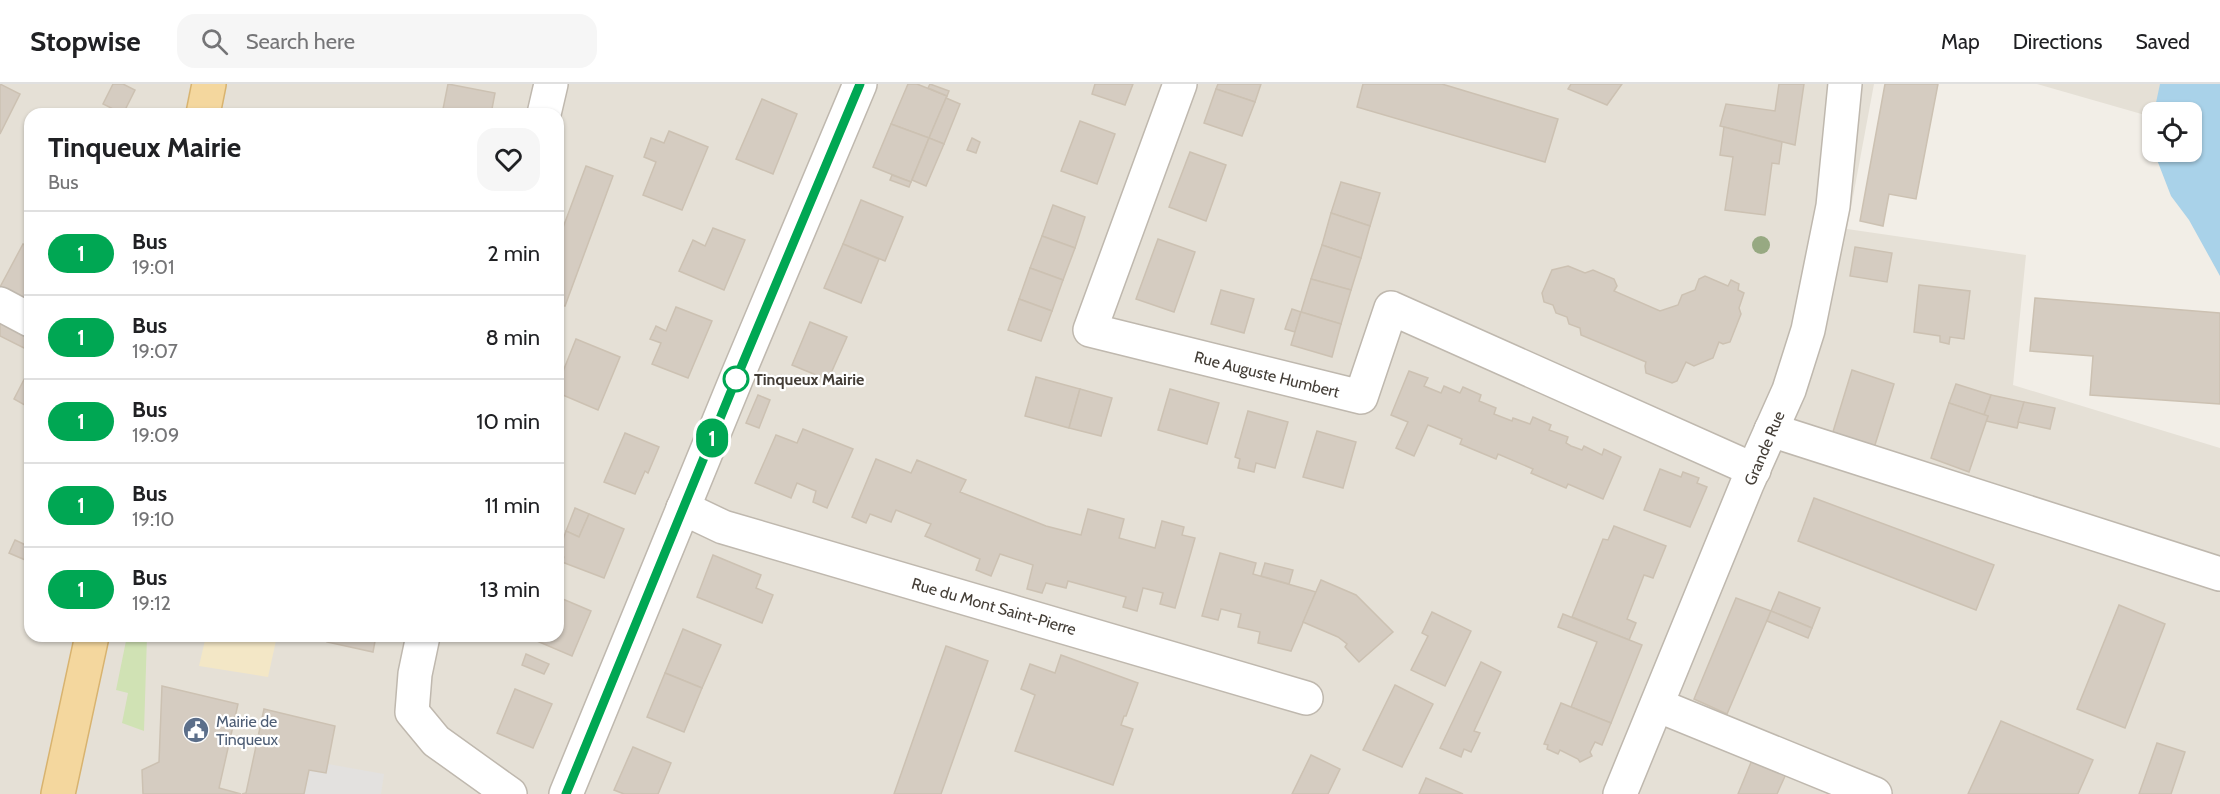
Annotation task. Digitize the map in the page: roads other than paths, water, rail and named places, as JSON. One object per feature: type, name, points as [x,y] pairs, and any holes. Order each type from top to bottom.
[{"type":"main road","points":[[204,108],[209,84]]},
{"type":"main road","points":[[58,794],[91,642]]},
{"type":"street","points":[[545,108],[551,84]]},
{"type":"street","points":[[566,794],[860,84]]},
{"type":"street","name":"Rue Auguste Humbert","points":[[1180,84],[1090,330],[1361,397],[1390,308],[1754,470]]},
{"type":"street","name":"Grande Rue","points":[[1620,794],[1789,390],[1808,330],[1833,206],[1845,84]]},
{"type":"street","points":[[0,304],[24,317]]},
{"type":"street","points":[[1772,429],[2220,574]]},
{"type":"street","name":"Rue du Mont Saint-Pierre","points":[[683,508],[723,527],[1306,698]]},
{"type":"street","points":[[422,642],[415,674],[412,712],[436,741],[510,794]]},
{"type":"street","points":[[1657,705],[1875,794]]},
{"type":"water","points":[[2160,84],[2220,84],[2220,276],[2189,220],[2171,196],[2158,162],[2202,162],[2202,102],[2156,102]]},
{"type":"place","name":"Tinqueux Mairie","points":[[736,379]]},
{"type":"place","name":"Mairie de Tinqueux","points":[[196,730]]}]
